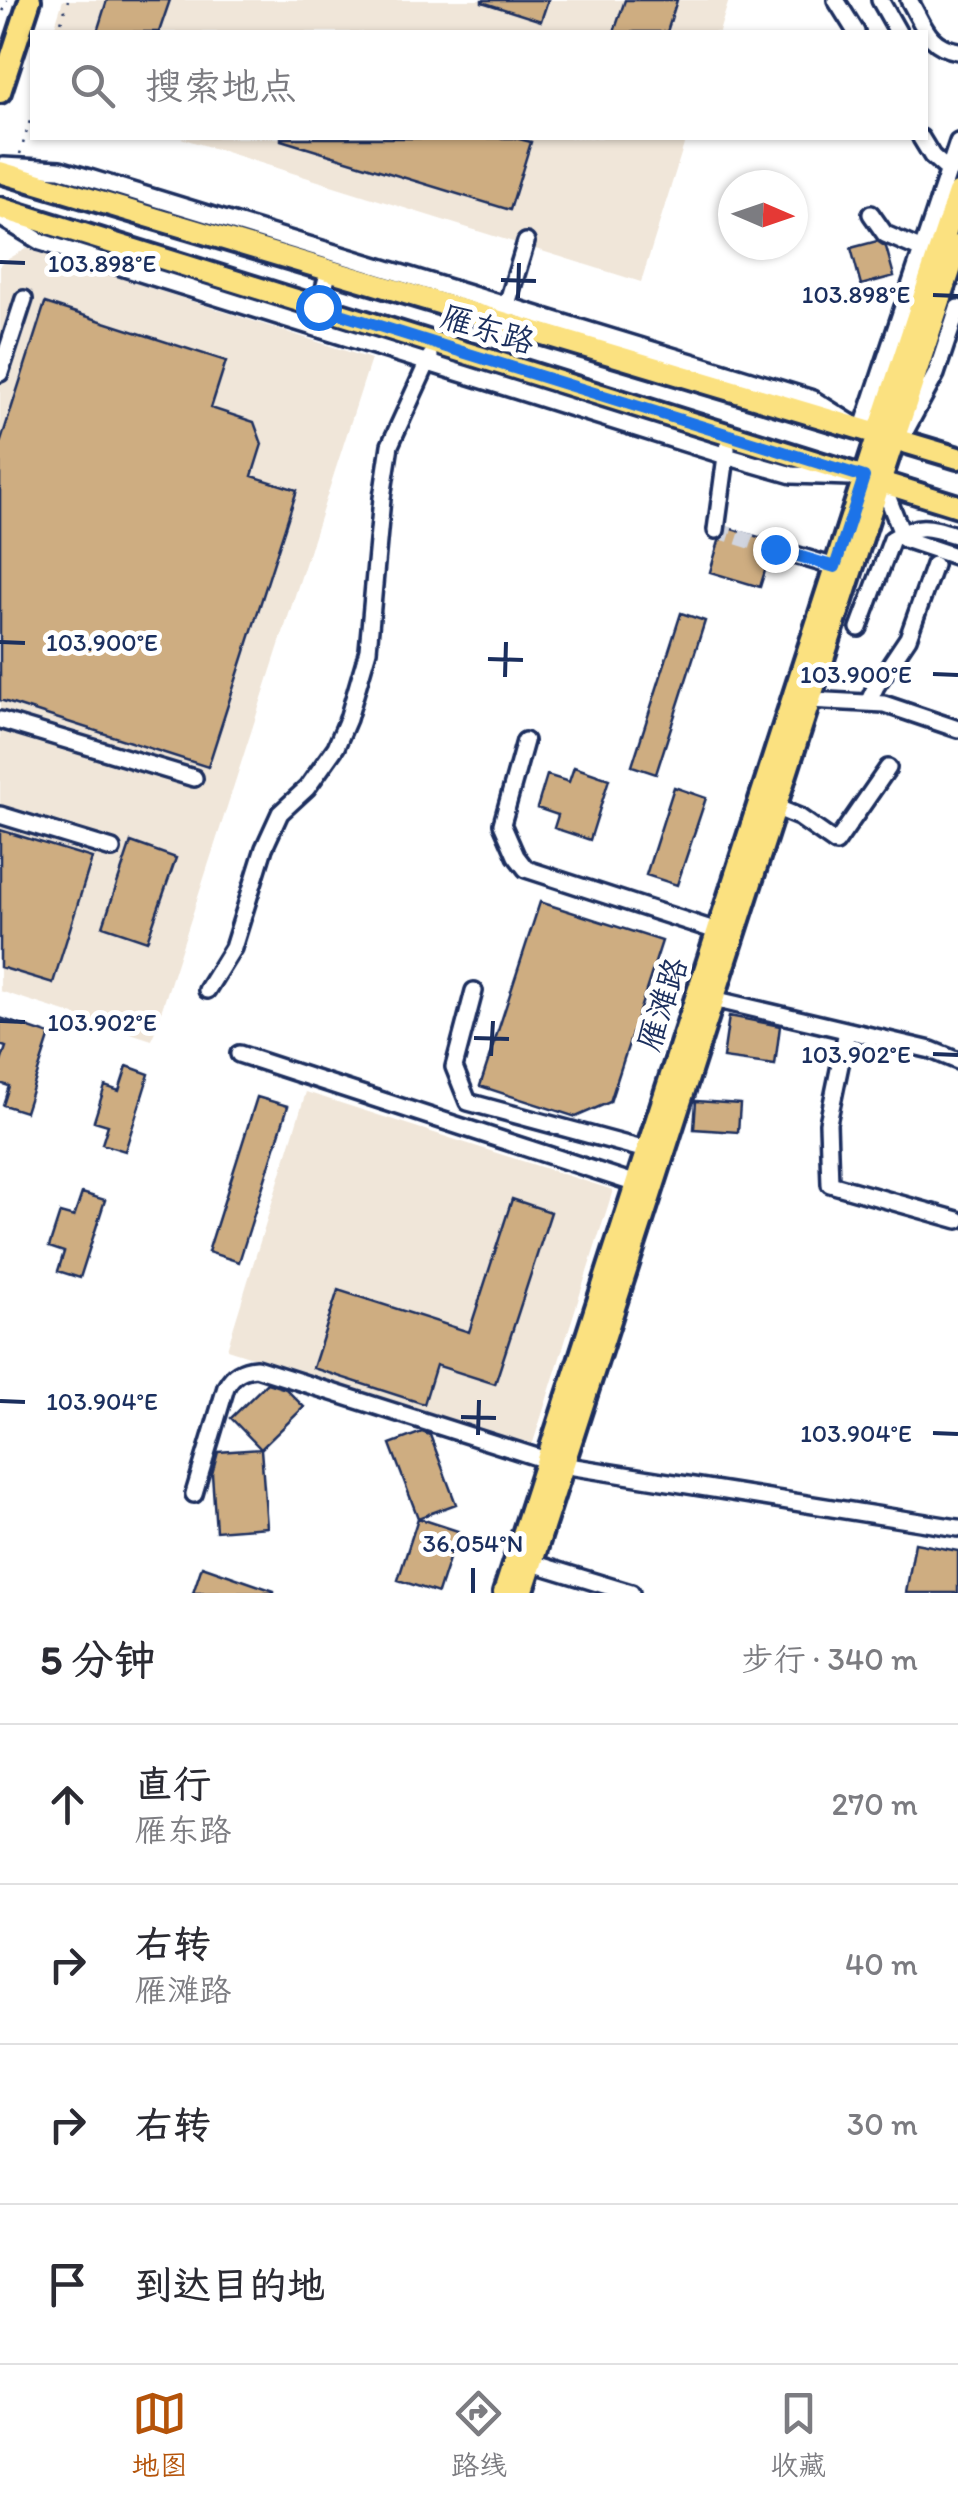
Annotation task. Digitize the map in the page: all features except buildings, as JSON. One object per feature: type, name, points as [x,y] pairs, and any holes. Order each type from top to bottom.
[{"type":"main road","points":[[0,92],[30,0]]},
{"type":"main road","name":"雁东路","points":[[0,169],[329,270],[504,314],[958,458]]},
{"type":"main road","points":[[884,436],[958,193]]},
{"type":"main road","name":"雁东路","points":[[0,208],[316,317],[728,445],[872,480],[958,506]]},
{"type":"main road","points":[[884,436],[958,246]]},
{"type":"main road","name":"雁滩路","points":[[504,1593],[554,1463],[643,1186],[712,999],[809,700],[884,436]]},
{"type":"main road","name":"雁滩路","points":[[643,1186],[646,1150],[835,567],[872,480]]},
{"type":"main road","name":"雁滩路","points":[[522,1593],[554,1463]]},
{"type":"street","points":[[836,0],[855,30]]},
{"type":"street","points":[[880,0],[897,30]]},
{"type":"street","points":[[909,0],[926,30]]},
{"type":"street","points":[[928,33],[934,43],[958,50]]},
{"type":"street","points":[[921,140],[948,171]]},
{"type":"street","points":[[884,436],[922,250],[958,142]]},
{"type":"street","points":[[0,169],[60,169],[504,314],[526,242]]},
{"type":"street","points":[[871,214],[885,234],[922,250]]},
{"type":"street","points":[[0,217],[41,242],[316,317],[329,270]]},
{"type":"street","points":[[0,373],[24,299]]},
{"type":"street","points":[[884,436],[936,374],[958,308]]},
{"type":"street","points":[[207,990],[233,948],[264,848],[280,812],[307,788],[336,747],[348,719],[368,650],[390,445],[432,353]]},
{"type":"street","points":[[716,530],[728,445]]},
{"type":"street","points":[[872,480],[904,539],[958,557]]},
{"type":"street","points":[[860,628],[892,539],[901,532],[928,526],[958,536]]},
{"type":"street","points":[[775,549],[835,567]]},
{"type":"street","points":[[868,703],[908,638],[934,565]]},
{"type":"street","points":[[809,700],[884,704],[958,728]]},
{"type":"street","points":[[0,720],[194,778]]},
{"type":"street","points":[[525,741],[502,824],[526,869],[717,931]]},
{"type":"street","points":[[775,807],[798,817],[836,843],[888,768]]},
{"type":"street","points":[[0,815],[112,849]]},
{"type":"street","points":[[474,991],[454,1067],[468,1102],[646,1150]]},
{"type":"street","points":[[712,999],[932,1050],[958,1061]]},
{"type":"street","points":[[848,1031],[828,1124],[830,1184],[958,1220]]},
{"type":"street","points":[[239,1054],[643,1186]]},
{"type":"street","points":[[194,1494],[226,1387],[235,1374],[249,1368],[263,1369],[554,1463],[958,1528]]},
{"type":"street","points":[[532,1563],[631,1593]]},
{"type":"path","points":[[0,21],[7,0]]},
{"type":"path","points":[[59,30],[68,0]]},
{"type":"shaded area","points":[[63,0],[729,0],[720,30],[54,30]]},
{"type":"shaded area","points":[[187,140],[685,140],[641,282]]},
{"type":"shaded area","points":[[27,248],[371,359],[152,1040],[0,991],[0,264]]},
{"type":"shaded area","points":[[306,1092],[613,1190],[532,1446],[227,1349]]},
{"type":"tunnel","points":[[716,530],[775,549]]},
{"type":"route","points":[[318,307],[864,477],[835,567],[775,549]]}]
